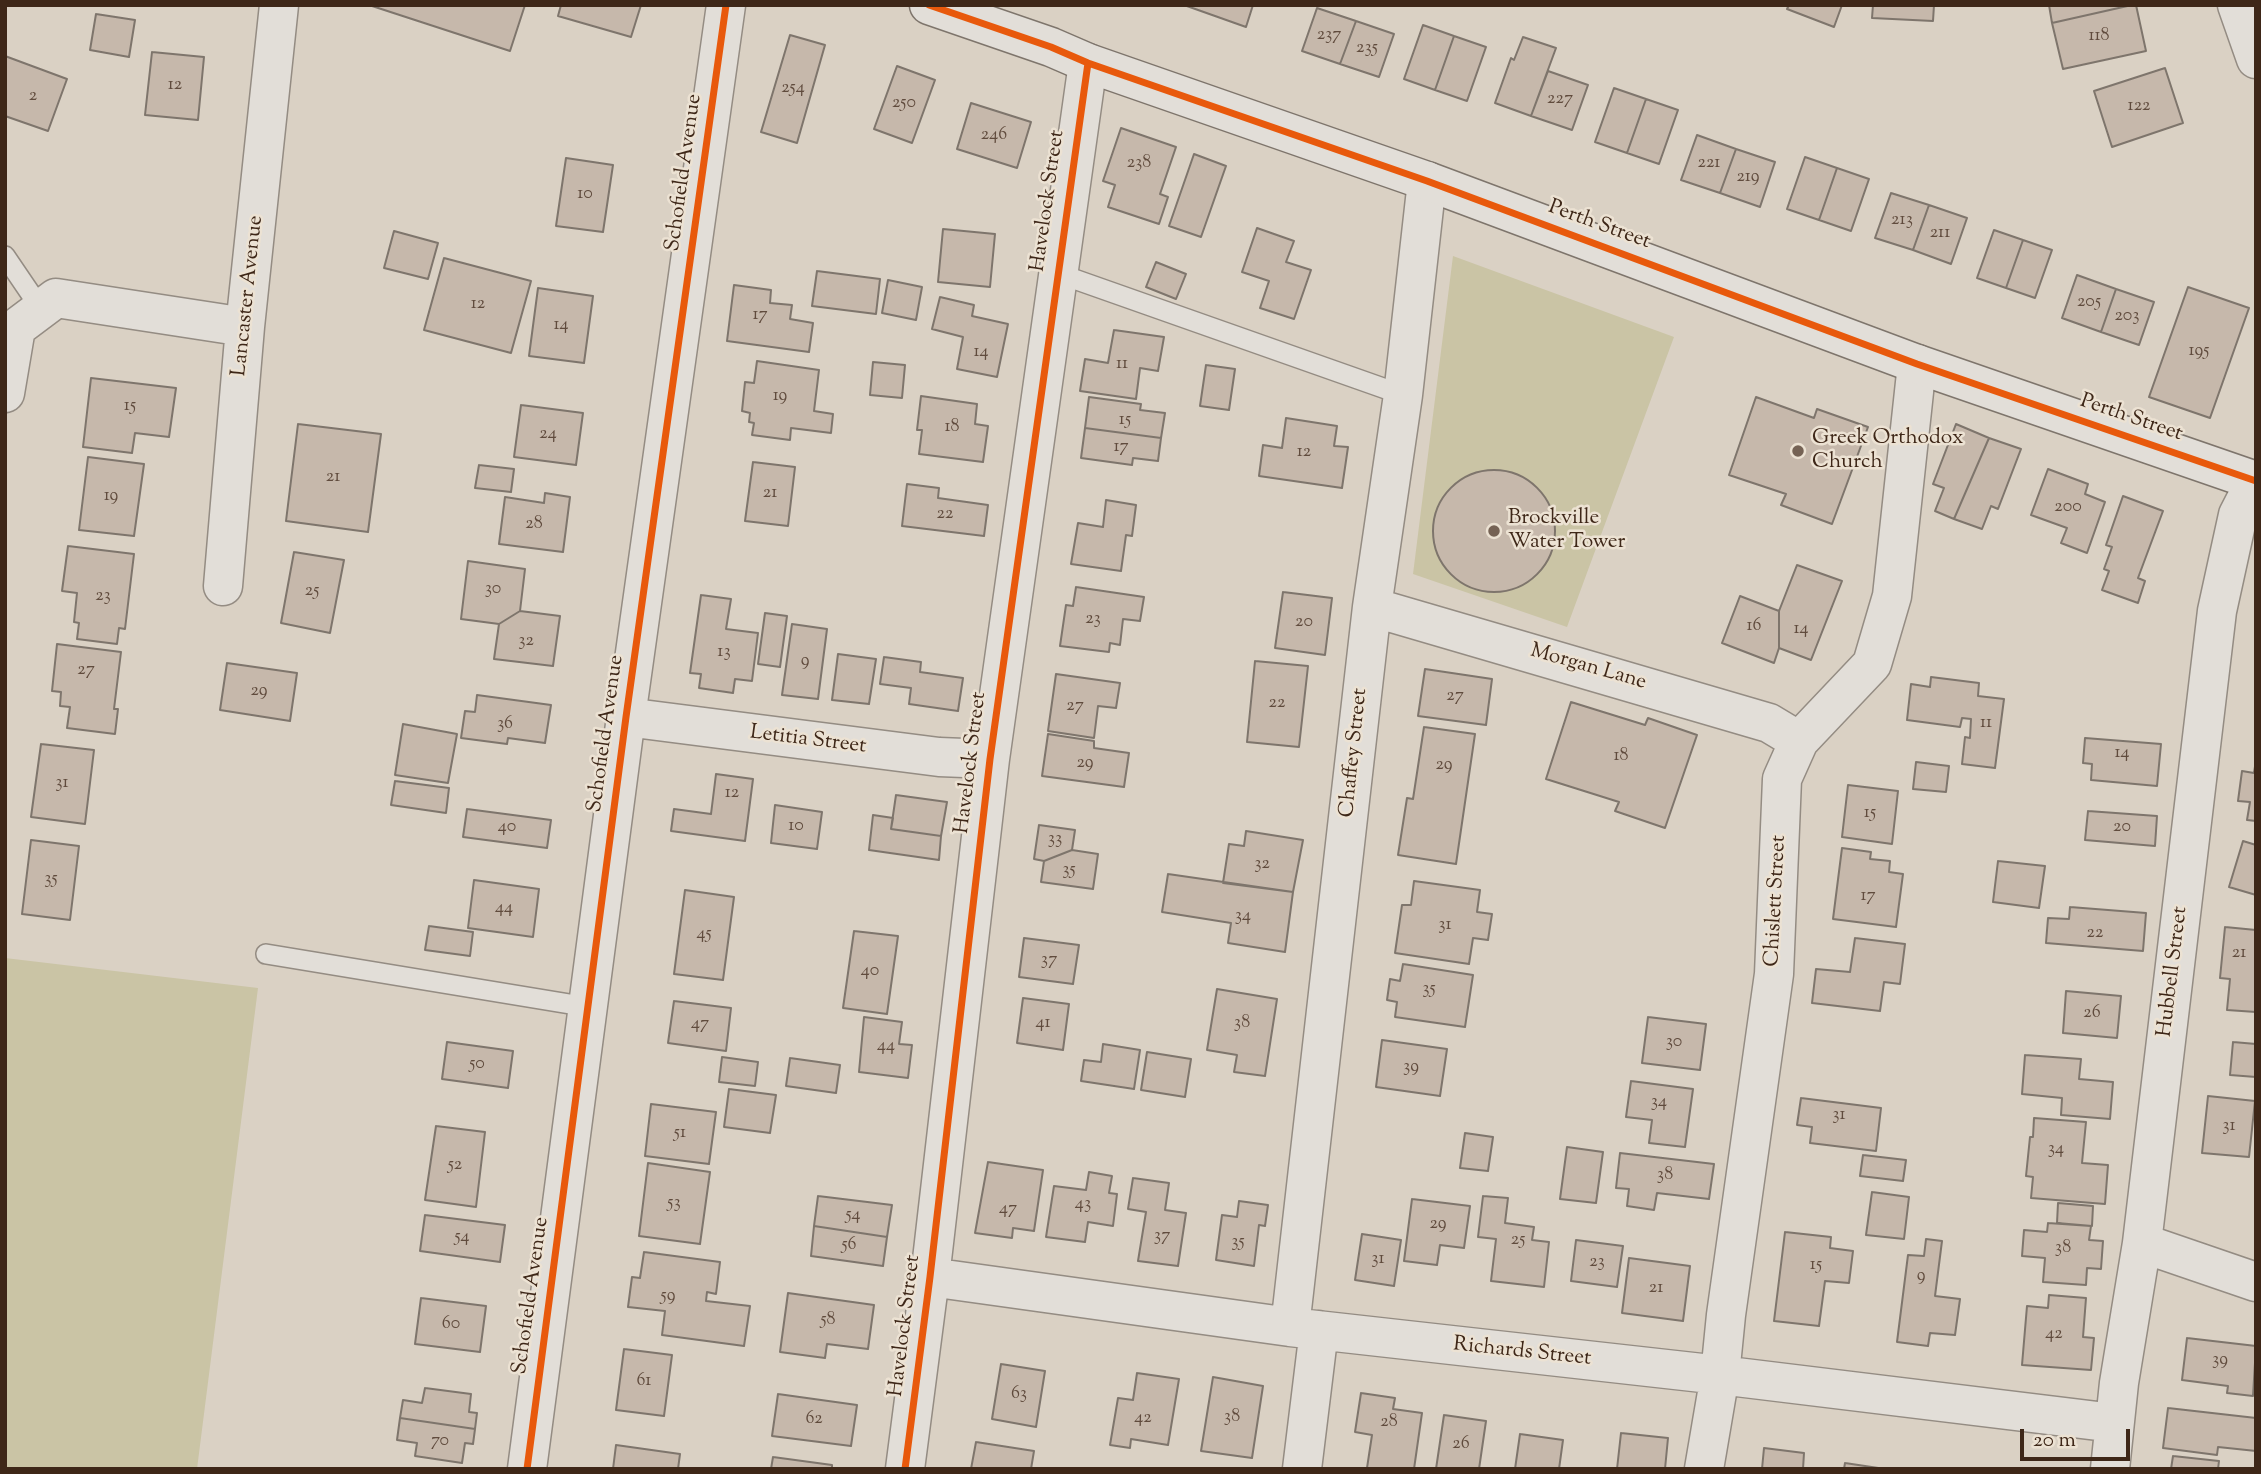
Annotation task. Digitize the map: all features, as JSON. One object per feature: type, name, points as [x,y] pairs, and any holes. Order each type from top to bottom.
[{"type":"street","name":"Lancaster Avenue","points":[[223,586],[244,327],[279,5]]},
{"type":"street","name":"Schofield Avenue","points":[[527,1469],[626,717],[726,5]]},
{"type":"street","name":"Perth Street","points":[[929,5],[1427,181],[1917,364],[2256,480]]},
{"type":"street","points":[[2237,5],[2256,59]]},
{"type":"street","name":"Havelock Street","points":[[905,1469],[990,759],[1088,63]]},
{"type":"street","name":"Chaffey Street","points":[[1302,1469],[1304,1329],[1372,607],[1403,395],[1427,181]]},
{"type":"street","points":[[5,393],[16,328],[56,298],[244,327]]},
{"type":"street","name":"Chislett Street","points":[[1704,1469],[1720,1375],[1773,974],[1782,779],[1800,741],[1872,664],[1892,596],[1917,364]]},
{"type":"street","name":"Hubbell Street","points":[[2110,1469],[2114,1423],[2142,1243],[2217,611],[2238,515],[2256,480]]},
{"type":"street","name":"Morgan Lane","points":[[1372,607],[1769,723],[1800,741]]},
{"type":"street","name":"Letitia Street","points":[[626,717],[939,757],[990,759]]},
{"type":"street","points":[[2142,1243],[2256,1282]]},
{"type":"street","name":"Richards Street","points":[[930,1277],[1304,1329],[1720,1375],[2114,1423]]},
{"type":"lane","points":[[5,256],[41,309]]},
{"type":"lane","points":[[1057,273],[1403,395]]},
{"type":"lane","points":[[267,954],[588,1007]]},
{"type":"shaded area","points":[[1453,256],[1674,337],[1567,627],[1413,574]]},
{"type":"shaded area","points":[[5,958],[258,988],[197,1469],[5,1469]]},
{"type":"building","points":[[369,5],[525,5],[510,51]]},
{"type":"building","points":[[561,5],[641,5],[631,37],[558,16]]},
{"type":"building","points":[[1184,5],[1253,5],[1246,27]]},
{"type":"building","points":[[1789,5],[1842,5],[1834,27],[1787,9]]},
{"type":"building","points":[[1873,5],[1934,5],[1933,21],[1872,18]]},
{"type":"building","points":[[2049,5],[2132,5],[2052,23]]},
{"type":"building","points":[[2136,5],[2146,51],[2063,69],[2052,23]]},
{"type":"building","points":[[1317,8],[1356,21],[1340,64],[1302,51]]},
{"type":"building","points":[[96,14],[135,20],[129,57],[90,50]]},
{"type":"building","points":[[1356,21],[1394,34],[1379,77],[1340,64]]},
{"type":"building","points":[[1423,25],[1454,36],[1435,90],[1404,79]]},
{"type":"building","points":[[790,35],[825,45],[797,143],[761,132]]},
{"type":"building","points":[[1454,36],[1486,47],[1467,101],[1435,90]]},
{"type":"building","points":[[1523,37],[1556,48],[1531,116],[1495,103],[1511,58],[1514,60]]},
{"type":"building","points":[[152,52],[204,57],[198,120],[145,115]]},
{"type":"building","points":[[5,56],[67,79],[48,131],[5,116]]},
{"type":"building","points":[[897,66],[935,80],[912,143],[874,129]]},
{"type":"building","points":[[2165,68],[2183,123],[2112,147],[2094,91]]},
{"type":"building","points":[[1548,71],[1588,85],[1572,130],[1531,116]]},
{"type":"building","points":[[1614,88],[1646,99],[1627,153],[1595,142]]},
{"type":"building","points":[[1646,99],[1678,110],[1659,164],[1627,153]]},
{"type":"building","points":[[971,103],[1031,122],[1017,168],[957,149]]},
{"type":"building","points":[[1121,128],[1176,147],[1160,194],[1168,197],[1159,224],[1108,207],[1115,185],[1103,181]]},
{"type":"building","points":[[1697,135],[1736,149],[1720,193],[1681,180]]},
{"type":"building","points":[[1736,149],[1775,162],[1760,207],[1720,193]]},
{"type":"building","points":[[1194,154],[1226,166],[1201,237],[1169,226]]},
{"type":"building","points":[[1805,157],[1837,168],[1819,220],[1787,209]]},
{"type":"building","points":[[566,158],[613,165],[603,232],[556,226]]},
{"type":"building","points":[[1837,168],[1869,179],[1851,231],[1819,220]]},
{"type":"building","points":[[1891,193],[1929,205],[1913,250],[1875,238]]},
{"type":"building","points":[[1929,205],[1967,218],[1951,264],[1913,250]]},
{"type":"building","points":[[1257,228],[1294,241],[1286,262],[1311,270],[1294,319],[1260,308],[1269,281],[1242,272]]},
{"type":"building","points":[[943,229],[995,234],[990,287],[938,282]]},
{"type":"building","points":[[1994,230],[2023,240],[2006,288],[1977,278]]},
{"type":"building","points":[[394,231],[438,243],[428,279],[384,268]]},
{"type":"building","points":[[2023,240],[2052,250],[2035,298],[2006,288]]},
{"type":"building","points":[[444,258],[531,281],[511,353],[424,330]]},
{"type":"building","points":[[1156,262],[1186,274],[1176,299],[1146,287]]},
{"type":"building","points":[[817,271],[880,279],[876,314],[812,306]]},
{"type":"building","points":[[2077,275],[2116,289],[2101,332],[2062,318]]},
{"type":"building","points":[[888,280],[922,287],[916,320],[882,313]]},
{"type":"building","points":[[734,285],[771,290],[770,303],[792,305],[790,319],[813,323],[809,352],[727,341]]},
{"type":"building","points":[[2188,287],[2249,308],[2210,418],[2149,397]]},
{"type":"building","points":[[538,288],[593,296],[584,363],[529,356]]},
{"type":"building","points":[[2116,289],[2154,302],[2139,345],[2101,332]]},
{"type":"building","points":[[940,297],[974,305],[972,316],[1008,324],[997,377],[957,369],[963,337],[932,329]]},
{"type":"building","points":[[1114,330],[1164,337],[1158,371],[1140,368],[1136,399],[1080,391],[1085,359],[1108,363]]},
{"type":"building","points":[[757,361],[819,370],[814,411],[833,414],[831,433],[791,428],[790,440],[752,435],[754,423],[749,422],[750,413],[742,411],[745,382],[754,383]]},
{"type":"building","points":[[873,362],[905,365],[902,398],[870,395]]},
{"type":"building","points":[[1206,365],[1235,369],[1229,410],[1200,406]]},
{"type":"building","points":[[91,378],[176,388],[169,437],[135,433],[132,453],[83,447]]},
{"type":"building","points":[[921,396],[977,404],[975,424],[988,426],[983,462],[919,454],[922,430],[917,430]]},
{"type":"building","points":[[1089,397],[1141,404],[1140,410],[1165,413],[1161,438],[1085,428]]},
{"type":"building","name":"Greek Orthodox Church","points":[[1756,397],[1814,418],[1817,409],[1868,427],[1832,524],[1781,505],[1786,494],[1729,475]]},
{"type":"building","points":[[521,405],[583,413],[576,465],[514,457]]},
{"type":"building","points":[[1286,418],[1337,426],[1334,446],[1348,447],[1342,488],[1259,476],[1263,445],[1282,448]]},
{"type":"building","points":[[298,424],[381,434],[368,532],[286,521]]},
{"type":"building","points":[[1956,424],[1989,438],[1954,519],[1935,511],[1944,488],[1933,484]]},
{"type":"building","points":[[1085,428],[1161,438],[1158,461],[1133,458],[1132,465],[1081,458]]},
{"type":"building","points":[[1989,438],[2021,449],[1998,509],[1991,506],[1982,529],[1954,519]]},
{"type":"building","points":[[88,457],[144,464],[134,536],[79,530]]},
{"type":"building","points":[[753,462],[795,467],[788,526],[745,521]]},
{"type":"building","points":[[479,465],[514,469],[511,492],[475,488]]},
{"type":"building","points":[[2048,469],[2088,484],[2085,494],[2105,502],[2087,553],[2061,543],[2067,528],[2031,515]]},
{"type":"building","name":"Brockville Water Tower","points":[[1494,470],[1517,475],[1537,488],[1550,508],[1555,531],[1550,554],[1537,574],[1517,587],[1494,592],[1471,587],[1451,574],[1438,554],[1433,531],[1438,508],[1451,488],[1471,475]]},
{"type":"building","points":[[907,484],[939,488],[938,498],[988,505],[984,536],[902,526]]},
{"type":"building","points":[[545,493],[570,497],[563,552],[499,544],[505,497],[544,503]]},
{"type":"building","points":[[2123,496],[2163,511],[2138,578],[2145,581],[2138,603],[2102,590],[2109,571],[2104,569],[2112,547],[2106,545]]},
{"type":"building","points":[[1106,500],[1136,505],[1132,536],[1126,535],[1121,571],[1071,564],[1078,523],[1103,527]]},
{"type":"building","points":[[68,546],[134,554],[125,629],[119,628],[117,644],[77,639],[79,623],[74,622],[77,593],[62,591]]},
{"type":"building","points":[[294,552],[344,560],[330,633],[281,623]]},
{"type":"building","points":[[468,561],[525,569],[520,611],[499,624],[461,619]]},
{"type":"building","points":[[1797,565],[1842,581],[1811,660],[1779,648],[1779,611]]},
{"type":"building","points":[[1076,587],[1144,597],[1140,621],[1123,619],[1120,645],[1110,643],[1109,652],[1060,646],[1066,605],[1073,606]]},
{"type":"building","points":[[1283,592],[1332,598],[1325,655],[1275,648]]},
{"type":"building","points":[[701,595],[731,599],[726,629],[758,633],[752,681],[735,679],[733,693],[699,688],[701,674],[690,673]]},
{"type":"building","points":[[1740,596],[1779,611],[1779,648],[1774,663],[1722,643]]},
{"type":"building","points":[[520,611],[560,616],[553,666],[494,659],[499,624]]},
{"type":"building","points":[[765,613],[787,616],[780,667],[758,664]]},
{"type":"building","points":[[792,624],[827,629],[818,699],[782,695]]},
{"type":"building","points":[[57,644],[121,652],[114,709],[118,709],[115,734],[67,728],[70,707],[60,706],[61,692],[52,691]]},
{"type":"building","points":[[838,654],[876,659],[869,704],[832,700]]},
{"type":"building","points":[[884,657],[921,662],[920,672],[963,678],[958,711],[909,704],[911,688],[880,684]]},
{"type":"building","points":[[1255,661],[1308,666],[1299,747],[1247,742]]},
{"type":"building","points":[[227,663],[297,673],[290,721],[220,710]]},
{"type":"building","points":[[1425,669],[1492,679],[1486,725],[1418,716]]},
{"type":"building","points":[[1056,674],[1120,683],[1116,708],[1098,706],[1094,738],[1048,731]]},
{"type":"building","points":[[1931,677],[1979,683],[1978,696],[2004,699],[1995,768],[1962,764],[1965,737],[1970,738],[1971,719],[1962,718],[1960,727],[1907,720],[1911,684],[1930,687]]},
{"type":"building","points":[[477,695],[551,705],[545,743],[508,738],[507,744],[461,738],[465,711],[475,712]]},
{"type":"building","points":[[1571,702],[1645,725],[1648,718],[1697,735],[1665,828],[1615,811],[1619,802],[1546,779]]},
{"type":"building","points":[[403,724],[457,734],[448,783],[395,775]]},
{"type":"building","points":[[1424,727],[1475,734],[1456,864],[1398,855],[1407,798],[1413,799]]},
{"type":"building","points":[[1048,734],[1094,741],[1094,748],[1129,753],[1124,787],[1042,776]]},
{"type":"building","points":[[2085,738],[2161,744],[2157,786],[2091,780],[2092,764],[2083,763]]},
{"type":"building","points":[[41,744],[94,750],[85,824],[31,817]]},
{"type":"building","points":[[2256,760],[2256,821],[2247,820],[2250,802],[2238,801],[2242,771],[2254,773]]},
{"type":"building","points":[[1916,762],[1949,766],[1946,792],[1913,789]]},
{"type":"building","points":[[716,774],[753,779],[745,841],[671,831],[674,809],[711,814]]},
{"type":"building","points":[[395,781],[449,788],[446,813],[391,805]]},
{"type":"building","points":[[1848,785],[1898,791],[1892,844],[1842,837]]},
{"type":"building","points":[[896,795],[947,802],[941,836],[891,829]]},
{"type":"building","points":[[775,805],[822,812],[817,849],[771,843]]},
{"type":"building","points":[[467,809],[551,820],[547,848],[463,837]]},
{"type":"building","points":[[2088,811],[2157,816],[2155,846],[2085,840]]},
{"type":"building","points":[[873,815],[893,818],[891,829],[941,836],[939,860],[869,850]]},
{"type":"building","points":[[1039,825],[1075,830],[1072,850],[1044,861],[1034,859]]},
{"type":"building","points":[[1246,831],[1303,840],[1293,892],[1223,883],[1229,844],[1244,846]]},
{"type":"building","points":[[31,840],[79,846],[70,920],[22,914]]},
{"type":"building","points":[[2243,841],[2256,845],[2256,895],[2229,887]]},
{"type":"building","points":[[1842,848],[1871,852],[1870,859],[1890,861],[1889,872],[1903,874],[1896,927],[1833,919]]},
{"type":"building","points":[[1072,850],[1098,854],[1093,889],[1041,882],[1044,861]]},
{"type":"building","points":[[1998,861],[2045,866],[2039,908],[1993,902]]},
{"type":"building","points":[[1168,874],[1293,892],[1285,952],[1228,943],[1231,923],[1162,912]]},
{"type":"building","points":[[474,880],[539,889],[533,937],[468,928]]},
{"type":"building","points":[[1414,881],[1480,890],[1477,912],[1492,914],[1488,940],[1473,938],[1469,964],[1395,953],[1402,905],[1411,905]]},
{"type":"building","points":[[685,890],[734,897],[723,980],[674,974]]},
{"type":"building","points":[[2070,907],[2146,913],[2143,951],[2046,943],[2048,918],[2069,919]]},
{"type":"building","points":[[429,926],[473,932],[470,956],[425,950]]},
{"type":"building","points":[[2225,927],[2256,930],[2256,1012],[2227,1010],[2230,979],[2220,978]]},
{"type":"building","points":[[854,931],[898,936],[887,1014],[843,1008]]},
{"type":"building","points":[[1024,938],[1079,945],[1073,984],[1019,977]]},
{"type":"building","points":[[1855,938],[1905,944],[1900,984],[1884,982],[1880,1011],[1812,1003],[1816,969],[1850,972]]},
{"type":"building","points":[[1403,964],[1473,975],[1465,1027],[1395,1017],[1397,1002],[1387,1000],[1390,979],[1400,981]]},
{"type":"building","points":[[1217,989],[1277,999],[1265,1076],[1234,1072],[1237,1055],[1207,1050]]},
{"type":"building","points":[[2066,991],[2121,996],[2117,1038],[2063,1033]]},
{"type":"building","points":[[1023,998],[1069,1004],[1063,1050],[1017,1043]]},
{"type":"building","points":[[674,1001],[731,1008],[726,1051],[668,1043]]},
{"type":"building","points":[[864,1017],[902,1022],[899,1044],[912,1045],[908,1078],[859,1072]]},
{"type":"building","points":[[1648,1017],[1706,1024],[1700,1070],[1642,1063]]},
{"type":"building","points":[[1382,1040],[1447,1049],[1440,1096],[1376,1087]]},
{"type":"building","points":[[447,1042],[513,1051],[508,1088],[442,1079]]},
{"type":"building","points":[[2233,1042],[2256,1044],[2256,1077],[2230,1075]]},
{"type":"building","points":[[1103,1044],[1140,1050],[1134,1089],[1081,1081],[1084,1060],[1101,1062]]},
{"type":"building","points":[[1147,1052],[1191,1059],[1185,1097],[1141,1090]]},
{"type":"building","points":[[2025,1055],[2081,1059],[2079,1079],[2113,1082],[2110,1119],[2061,1115],[2062,1098],[2022,1094]]},
{"type":"building","points":[[722,1057],[758,1062],[755,1086],[719,1082]]},
{"type":"building","points":[[790,1058],[840,1065],[836,1093],[786,1086]]},
{"type":"building","points":[[1631,1081],[1693,1089],[1685,1147],[1649,1143],[1652,1120],[1626,1117]]},
{"type":"building","points":[[729,1089],[776,1095],[770,1133],[724,1127]]},
{"type":"building","points":[[2208,1096],[2255,1101],[2249,1157],[2202,1153]]},
{"type":"building","points":[[1801,1098],[1881,1108],[1876,1151],[1810,1143],[1812,1127],[1797,1125]]},
{"type":"building","points":[[651,1104],[716,1112],[709,1164],[645,1156]]},
{"type":"building","points":[[2034,1118],[2086,1122],[2082,1163],[2108,1165],[2105,1204],[2031,1198],[2033,1177],[2026,1176]]},
{"type":"building","points":[[436,1126],[485,1132],[476,1207],[425,1200]]},
{"type":"building","points":[[1465,1133],[1493,1137],[1488,1171],[1460,1168]]},
{"type":"building","points":[[1567,1147],[1603,1152],[1596,1203],[1560,1199]]},
{"type":"building","points":[[1620,1153],[1714,1164],[1709,1199],[1657,1193],[1654,1210],[1627,1206],[1629,1189],[1616,1188]]},
{"type":"building","points":[[1863,1155],[1906,1160],[1903,1181],[1860,1176]]},
{"type":"building","points":[[988,1162],[1043,1170],[1034,1231],[1013,1228],[1012,1238],[975,1233]]},
{"type":"building","points":[[648,1163],[710,1172],[700,1244],[639,1236]]},
{"type":"building","points":[[1089,1172],[1112,1176],[1109,1193],[1117,1194],[1113,1226],[1088,1222],[1085,1242],[1046,1237],[1054,1186],[1086,1190]]},
{"type":"building","points":[[1133,1178],[1169,1183],[1165,1210],[1186,1213],[1178,1266],[1138,1261],[1146,1212],[1128,1209]]},
{"type":"building","points":[[1872,1192],[1909,1197],[1904,1239],[1866,1235]]},
{"type":"building","points":[[818,1196],[892,1205],[887,1237],[814,1226]]},
{"type":"building","points":[[1483,1196],[1508,1198],[1505,1223],[1534,1227],[1532,1240],[1549,1242],[1544,1287],[1491,1281],[1496,1239],[1478,1237]]},
{"type":"building","points":[[1412,1199],[1470,1206],[1464,1248],[1440,1245],[1437,1265],[1404,1261]]},
{"type":"building","points":[[1239,1201],[1268,1205],[1265,1226],[1259,1225],[1254,1266],[1216,1260],[1222,1215],[1237,1217]]},
{"type":"building","points":[[2058,1203],[2093,1206],[2092,1226],[2057,1223]]},
{"type":"building","points":[[425,1215],[505,1225],[500,1262],[420,1251]]},
{"type":"building","points":[[2048,1223],[2091,1226],[2089,1240],[2103,1241],[2101,1269],[2087,1268],[2086,1285],[2043,1282],[2045,1258],[2022,1256],[2024,1230],[2047,1232]]},
{"type":"building","points":[[814,1226],[887,1237],[883,1266],[811,1256]]},
{"type":"building","points":[[1785,1232],[1831,1237],[1830,1248],[1853,1251],[1849,1283],[1825,1281],[1819,1326],[1774,1321]]},
{"type":"building","points":[[1362,1234],[1401,1240],[1394,1286],[1355,1280]]},
{"type":"building","points":[[1926,1239],[1942,1241],[1935,1296],[1960,1299],[1955,1335],[1930,1333],[1928,1346],[1897,1342],[1908,1255],[1924,1256]]},
{"type":"building","points":[[1576,1240],[1623,1246],[1617,1287],[1571,1281]]},
{"type":"building","points":[[644,1252],[720,1262],[716,1294],[707,1292],[706,1301],[750,1306],[744,1346],[662,1335],[665,1311],[628,1307],[632,1277],[640,1278]]},
{"type":"building","points":[[1629,1258],[1690,1266],[1683,1321],[1622,1313]]},
{"type":"building","points":[[788,1293],[874,1305],[868,1349],[827,1344],[825,1358],[780,1352]]},
{"type":"building","points":[[2049,1295],[2086,1298],[2083,1337],[2094,1338],[2091,1370],[2022,1365],[2027,1306],[2048,1308]]},
{"type":"building","points":[[421,1298],[486,1306],[480,1352],[415,1344]]},
{"type":"building","points":[[2187,1338],[2256,1346],[2253,1396],[2227,1393],[2228,1386],[2182,1380]]},
{"type":"building","points":[[624,1349],[672,1355],[664,1416],[616,1410]]},
{"type":"building","points":[[1001,1364],[1045,1371],[1036,1427],[992,1419]]},
{"type":"building","points":[[1137,1373],[1179,1379],[1168,1445],[1131,1439],[1130,1448],[1110,1445],[1118,1398],[1133,1400]]},
{"type":"building","points":[[1213,1377],[1263,1386],[1252,1458],[1201,1451]]},
{"type":"building","points":[[425,1388],[471,1394],[469,1412],[477,1413],[475,1429],[400,1418],[403,1400],[422,1403]]},
{"type":"building","points":[[1361,1393],[1395,1398],[1393,1409],[1422,1413],[1414,1469],[1367,1468],[1372,1435],[1355,1432]]},
{"type":"building","points":[[778,1394],[857,1405],[851,1446],[772,1436]]},
{"type":"building","points":[[2168,1408],[2256,1418],[2256,1451],[2218,1447],[2217,1455],[2163,1448]]},
{"type":"building","points":[[1444,1415],[1486,1421],[1479,1469],[1436,1469]]},
{"type":"building","points":[[400,1418],[475,1429],[473,1444],[465,1443],[462,1463],[415,1456],[417,1443],[397,1440]]},
{"type":"building","points":[[1621,1433],[1668,1438],[1665,1469],[1617,1469]]},
{"type":"building","points":[[1520,1434],[1563,1440],[1559,1469],[1515,1469]]},
{"type":"building","points":[[976,1442],[1034,1451],[1031,1469],[971,1469]]},
{"type":"building","points":[[616,1445],[680,1454],[678,1469],[613,1469]]},
{"type":"building","points":[[1764,1448],[1804,1453],[1803,1469],[1762,1469]]},
{"type":"building","points":[[2173,1456],[2219,1461],[2218,1469],[2171,1469]]},
{"type":"building","points":[[773,1457],[832,1465],[832,1469],[771,1469]]},
{"type":"building","points":[[1845,1463],[1885,1469],[1844,1469]]},
{"type":"cycle path","points":[[527,1469],[626,717],[726,5]]},
{"type":"cycle path","points":[[929,5],[1427,181],[1917,364],[2256,481]]},
{"type":"cycle path","points":[[905,1469],[990,759],[1088,63]]},
{"type":"place","name":"Greek Orthodox Church","points":[[1798,451]]},
{"type":"place","name":"Brockville Water Tower","points":[[1494,531]]}]
